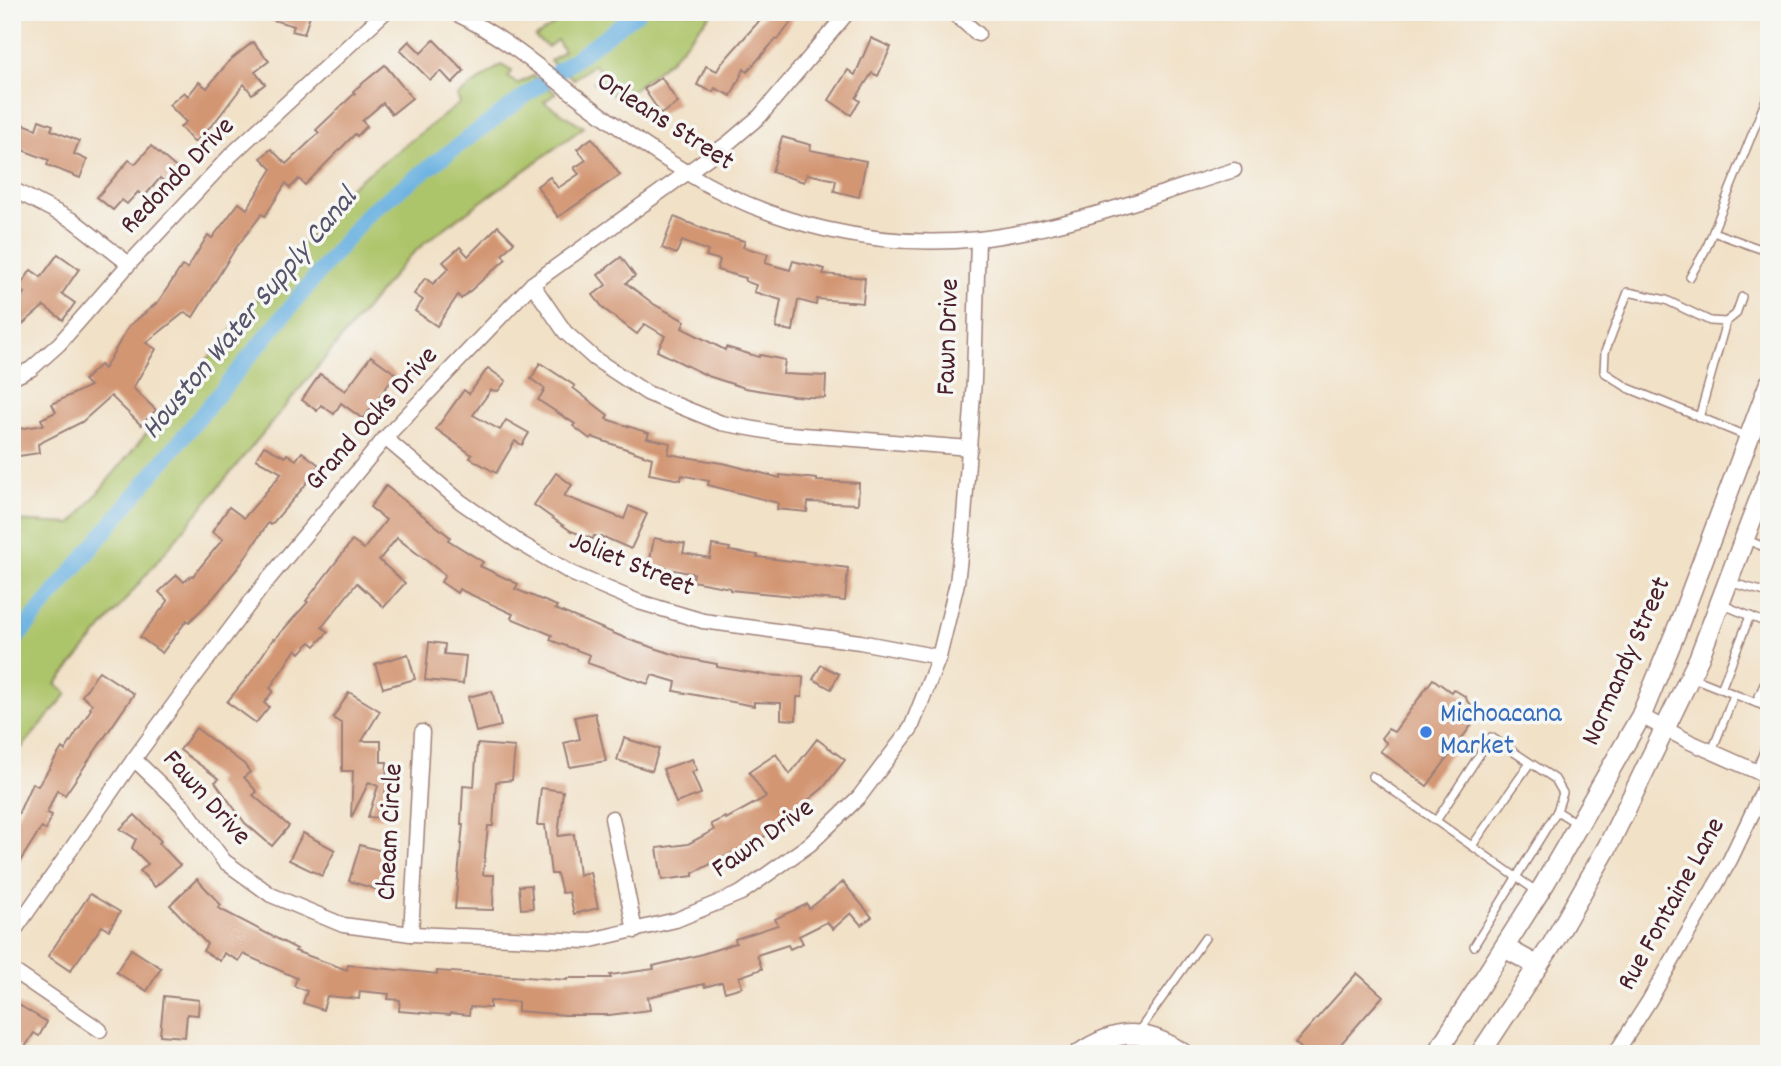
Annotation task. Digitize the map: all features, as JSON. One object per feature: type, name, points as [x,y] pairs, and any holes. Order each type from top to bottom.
[{"type":"main road","name":"Normandy Street","points":[[1436,1054],[1539,893],[1640,716],[1758,428],[1769,384]]},
{"type":"main road","points":[[1479,1054],[1538,966],[1608,846],[1690,677],[1769,474]]},
{"type":"main road","points":[[1505,948],[1538,966]]},
{"type":"main road","points":[[1079,1054],[1099,1041],[1137,1033],[1151,1035],[1185,1054]]},
{"type":"street","name":"Redondo Drive","points":[[12,378],[32,369],[59,344],[230,156],[385,12]]},
{"type":"street","name":"Orleans Street","points":[[453,12],[470,20],[538,65],[686,173],[739,200],[800,223],[850,235],[906,241],[978,239],[1052,225],[1234,170]]},
{"type":"street","name":"Grand Oaks Drive","points":[[12,934],[134,759],[262,587],[385,438],[532,284],[727,144],[760,116],[848,12]]},
{"type":"street","points":[[952,12],[978,34]]},
{"type":"street","points":[[12,189],[75,221],[129,264]]},
{"type":"street","name":"Fawn Drive","points":[[134,759],[184,807],[224,861],[271,895],[343,925],[411,934],[587,941],[677,920],[741,893],[810,844],[859,797],[911,727],[939,657],[957,583],[970,448],[978,239]]},
{"type":"street","points":[[532,284],[565,332],[595,359],[647,393],[721,423],[778,433],[970,448]]},
{"type":"street","name":"Joliet Street","points":[[385,438],[461,502],[520,543],[573,574],[639,602],[703,621],[860,642],[939,657]]},
{"type":"street","points":[[1640,716],[1764,776]]},
{"type":"street","name":"Cheam Circle","points":[[411,934],[422,732]]},
{"type":"street","name":"Rue Fontaine Lane","points":[[1615,1054],[1656,990],[1730,860],[1764,776]]},
{"type":"street","points":[[612,818],[635,931]]},
{"type":"street","points":[[12,970],[100,1030]]},
{"type":"lane","points":[[1690,277],[1713,232],[1769,92]]},
{"type":"lane","points":[[1713,232],[1769,252]]},
{"type":"lane","points":[[1726,322],[1710,321],[1666,300],[1628,292],[1605,352],[1604,372],[1628,388],[1699,418],[1758,428]]},
{"type":"lane","points":[[1699,418],[1726,322],[1736,314],[1742,297]]},
{"type":"lane","points":[[1744,538],[1769,549]]},
{"type":"lane","points":[[1728,582],[1769,593]]},
{"type":"lane","points":[[1720,603],[1769,624]]},
{"type":"lane","points":[[1721,689],[1750,616]]},
{"type":"lane","points":[[1690,677],[1769,708]]},
{"type":"lane","points":[[1756,703],[1765,682]]},
{"type":"lane","points":[[1712,752],[1734,695]]},
{"type":"lane","points":[[1436,821],[1491,737],[1555,779],[1563,793],[1557,811],[1474,946]]},
{"type":"lane","points":[[1764,776],[1769,738]]},
{"type":"lane","points":[[1472,846],[1530,763]]},
{"type":"lane","points":[[1372,776],[1539,893]]},
{"type":"lane","points":[[1557,811],[1578,825]]},
{"type":"lane","points":[[1137,1033],[1205,938]]},
{"type":"green space","points":[[574,12],[713,12],[670,60],[620,100],[594,82],[602,75],[594,64],[574,79],[550,61],[564,51],[557,40],[548,47],[535,37]]},
{"type":"green space","points":[[501,65],[512,71],[508,77],[517,84],[533,76],[556,93],[544,102],[584,127],[427,241],[406,260],[56,684],[67,694],[12,759],[12,521],[72,524],[349,188],[460,103],[457,96]]},
{"type":"building","points":[[260,12],[311,12],[304,34],[292,31],[294,26],[259,16]]},
{"type":"building","points":[[767,12],[798,12],[778,40],[776,39],[747,72],[744,69],[731,96],[715,88],[713,92],[697,85],[706,66],[717,71]]},
{"type":"building","points":[[871,38],[891,47],[878,76],[872,73],[856,98],[860,101],[851,115],[829,100],[848,70],[855,75]]},
{"type":"building","points":[[434,40],[464,71],[452,83],[441,71],[430,80],[400,50],[409,41],[421,53]]},
{"type":"building","points":[[253,42],[269,61],[255,72],[265,84],[252,94],[244,84],[214,123],[194,142],[180,127],[186,122],[169,105],[184,92],[188,96],[199,82],[207,88],[229,61]]},
{"type":"building","points":[[385,65],[412,98],[392,114],[383,103],[362,121],[367,126],[357,136],[355,134],[305,185],[299,179],[290,188],[286,183],[265,216],[262,214],[235,249],[193,317],[185,312],[146,343],[156,349],[133,388],[156,410],[141,425],[111,396],[82,422],[38,444],[39,453],[12,457],[12,430],[44,425],[41,419],[56,412],[52,404],[90,386],[84,380],[100,365],[104,369],[129,326],[158,302],[182,266],[187,269],[208,235],[212,238],[239,203],[247,209],[272,169],[261,158],[271,149],[286,164],[319,133],[316,130],[355,93],[353,91]]},
{"type":"building","points":[[661,77],[678,103],[661,114],[644,89]]},
{"type":"building","points":[[39,120],[53,125],[51,130],[79,141],[74,154],[87,160],[80,178],[47,165],[49,160],[12,146],[12,131],[16,121],[36,129]]},
{"type":"building","points":[[782,137],[811,145],[810,150],[866,161],[859,197],[834,191],[836,180],[807,174],[804,182],[772,172]]},
{"type":"building","points":[[592,138],[620,175],[558,217],[537,186],[550,177],[558,188],[579,174],[574,168],[586,160],[577,149]]},
{"type":"building","points":[[151,146],[181,172],[169,186],[160,178],[144,197],[138,192],[127,204],[122,200],[113,210],[97,197],[129,160],[135,164]]},
{"type":"building","points":[[674,217],[714,233],[745,241],[743,247],[768,254],[765,263],[790,270],[793,261],[825,269],[823,274],[865,278],[863,303],[817,299],[816,305],[798,300],[793,331],[776,328],[781,300],[754,292],[756,285],[745,281],[746,278],[717,270],[720,260],[706,256],[708,251],[682,241],[676,254],[662,248]]},
{"type":"building","points":[[498,226],[514,242],[502,255],[506,259],[461,299],[458,295],[437,326],[415,311],[423,300],[414,294],[425,278],[433,284],[449,268],[443,262],[460,247],[468,256]]},
{"type":"building","points":[[58,254],[79,269],[62,294],[75,303],[63,320],[44,306],[12,333],[12,304],[25,293],[18,289],[31,270],[41,277]]},
{"type":"building","points":[[621,257],[635,276],[626,283],[655,305],[685,321],[682,328],[725,350],[726,347],[759,357],[760,355],[785,360],[783,374],[826,376],[825,398],[745,388],[708,376],[657,351],[665,336],[645,324],[637,334],[604,309],[593,295],[606,285],[598,275]]},
{"type":"building","points":[[371,356],[396,374],[363,419],[341,403],[334,414],[321,405],[317,411],[302,400],[320,374],[345,391]]},
{"type":"building","points":[[540,363],[575,386],[573,388],[608,415],[606,419],[649,433],[647,438],[670,443],[668,454],[727,464],[780,478],[780,475],[817,481],[859,483],[858,504],[808,502],[807,512],[777,509],[778,503],[708,485],[709,481],[682,475],[681,480],[649,474],[652,458],[592,437],[590,439],[573,426],[575,424],[538,400],[545,389],[531,379]]},
{"type":"building","points":[[488,368],[506,381],[498,391],[491,390],[473,415],[500,430],[506,420],[529,433],[522,445],[515,441],[496,473],[470,458],[472,455],[436,429],[464,390],[469,394]]},
{"type":"building","points":[[264,446],[296,460],[302,452],[319,465],[271,525],[268,523],[241,564],[214,597],[189,622],[187,620],[162,653],[140,637],[168,601],[159,592],[177,575],[184,582],[193,576],[223,539],[212,532],[229,507],[244,518],[282,473],[256,459]]},
{"type":"building","points":[[556,473],[572,485],[564,496],[624,519],[629,506],[647,514],[631,549],[606,538],[594,536],[593,539],[571,531],[534,505]]},
{"type":"building","points":[[386,486],[450,537],[448,540],[483,562],[480,566],[518,584],[515,589],[557,606],[555,609],[630,640],[685,658],[717,664],[717,667],[765,675],[803,677],[802,697],[797,697],[796,720],[781,719],[781,703],[754,702],[754,706],[674,691],[676,682],[652,675],[648,684],[587,663],[590,655],[550,640],[552,635],[511,618],[513,614],[459,589],[457,593],[441,582],[445,575],[397,538],[379,560],[405,583],[384,607],[357,583],[322,627],[328,632],[315,646],[310,642],[300,653],[296,649],[270,688],[273,691],[264,703],[269,707],[256,723],[227,702],[273,639],[308,602],[306,601],[352,541],[364,549],[386,520],[370,507]]},
{"type":"building","points":[[654,538],[685,544],[683,553],[710,558],[712,545],[730,548],[729,551],[758,555],[757,557],[848,568],[845,601],[730,590],[692,581],[694,574],[649,565]]},
{"type":"building","points":[[429,642],[445,644],[444,654],[466,656],[463,684],[425,680]]},
{"type":"building","points":[[408,654],[415,679],[383,688],[375,664]]},
{"type":"building","points":[[821,665],[839,674],[831,689],[813,679]]},
{"type":"building","points":[[99,671],[134,694],[65,795],[57,790],[47,813],[52,815],[46,830],[41,828],[12,874],[12,817],[16,819],[32,783],[38,786],[62,748],[65,751],[91,709],[92,704],[82,696]]},
{"type":"building","name":"Michoacana Market","points":[[1433,679],[1451,692],[1453,689],[1466,697],[1467,701],[1481,712],[1427,786],[1380,751],[1387,743],[1381,738],[1388,729],[1394,732]]},
{"type":"building","points":[[492,691],[501,726],[476,732],[468,697]]},
{"type":"building","points":[[349,692],[380,711],[362,741],[381,741],[381,762],[387,762],[384,818],[368,817],[378,786],[369,782],[351,818],[353,771],[342,771],[342,724],[333,718]]},
{"type":"building","points":[[595,713],[606,761],[570,767],[564,743],[580,739],[575,717]]},
{"type":"building","points":[[196,728],[244,764],[250,772],[244,777],[257,792],[253,795],[289,826],[272,846],[245,823],[215,782],[219,779],[180,750]]},
{"type":"building","points":[[624,738],[659,749],[652,771],[617,760]]},
{"type":"building","points":[[817,739],[845,760],[823,788],[777,826],[779,829],[693,873],[693,876],[662,880],[657,848],[688,844],[714,830],[711,824],[725,817],[726,819],[766,797],[749,772],[776,754],[790,774]]},
{"type":"building","points":[[477,744],[515,747],[512,780],[496,782],[493,826],[488,826],[483,875],[494,875],[493,910],[455,909],[463,824],[463,786],[474,787]]},
{"type":"building","points":[[692,759],[697,770],[692,772],[701,794],[676,803],[663,769]]},
{"type":"building","points":[[541,788],[563,791],[558,836],[574,834],[579,875],[590,872],[598,908],[574,914],[569,892],[562,893],[557,874],[551,874],[545,825],[537,825]]},
{"type":"building","points":[[135,815],[180,865],[155,887],[140,871],[148,864],[132,848],[136,839],[120,829]]},
{"type":"building","points":[[303,833],[335,850],[322,876],[289,860]]},
{"type":"building","points":[[360,845],[386,852],[383,864],[390,866],[382,891],[349,881]]},
{"type":"building","points":[[197,879],[221,905],[218,908],[297,949],[295,951],[347,970],[348,965],[437,974],[437,971],[567,980],[611,978],[610,975],[654,969],[653,966],[736,943],[735,939],[778,925],[775,919],[807,904],[809,909],[843,882],[872,917],[861,925],[851,913],[833,929],[827,922],[799,936],[803,943],[790,949],[788,945],[757,955],[762,969],[739,977],[742,987],[725,992],[722,982],[648,997],[650,1010],[609,1015],[566,1015],[518,1011],[518,1002],[490,1001],[490,1008],[470,1007],[469,1015],[450,1015],[399,1011],[400,1000],[388,999],[389,994],[360,991],[359,999],[327,996],[323,1010],[303,1003],[307,991],[294,986],[297,978],[243,954],[239,961],[224,953],[220,961],[203,951],[207,944],[170,905]]},
{"type":"building","points":[[531,885],[533,908],[521,909],[519,886]]},
{"type":"building","points":[[90,894],[120,912],[109,930],[102,926],[70,971],[48,956]]},
{"type":"building","points":[[131,949],[161,968],[147,991],[116,972]]},
{"type":"building","points":[[1357,973],[1383,996],[1332,1054],[1308,1054],[1295,1043]]},
{"type":"building","points":[[164,996],[199,1000],[198,1015],[187,1014],[185,1037],[160,1035]]},
{"type":"building","points":[[19,1005],[47,1022],[39,1036],[34,1033],[23,1050],[12,1043],[12,1015]]},
{"type":"waterway","name":"Houston Water Supply Canal","points":[[12,644],[369,212],[638,12]]},
{"type":"place","name":"Michoacana Market","points":[[1426,732]]}]
